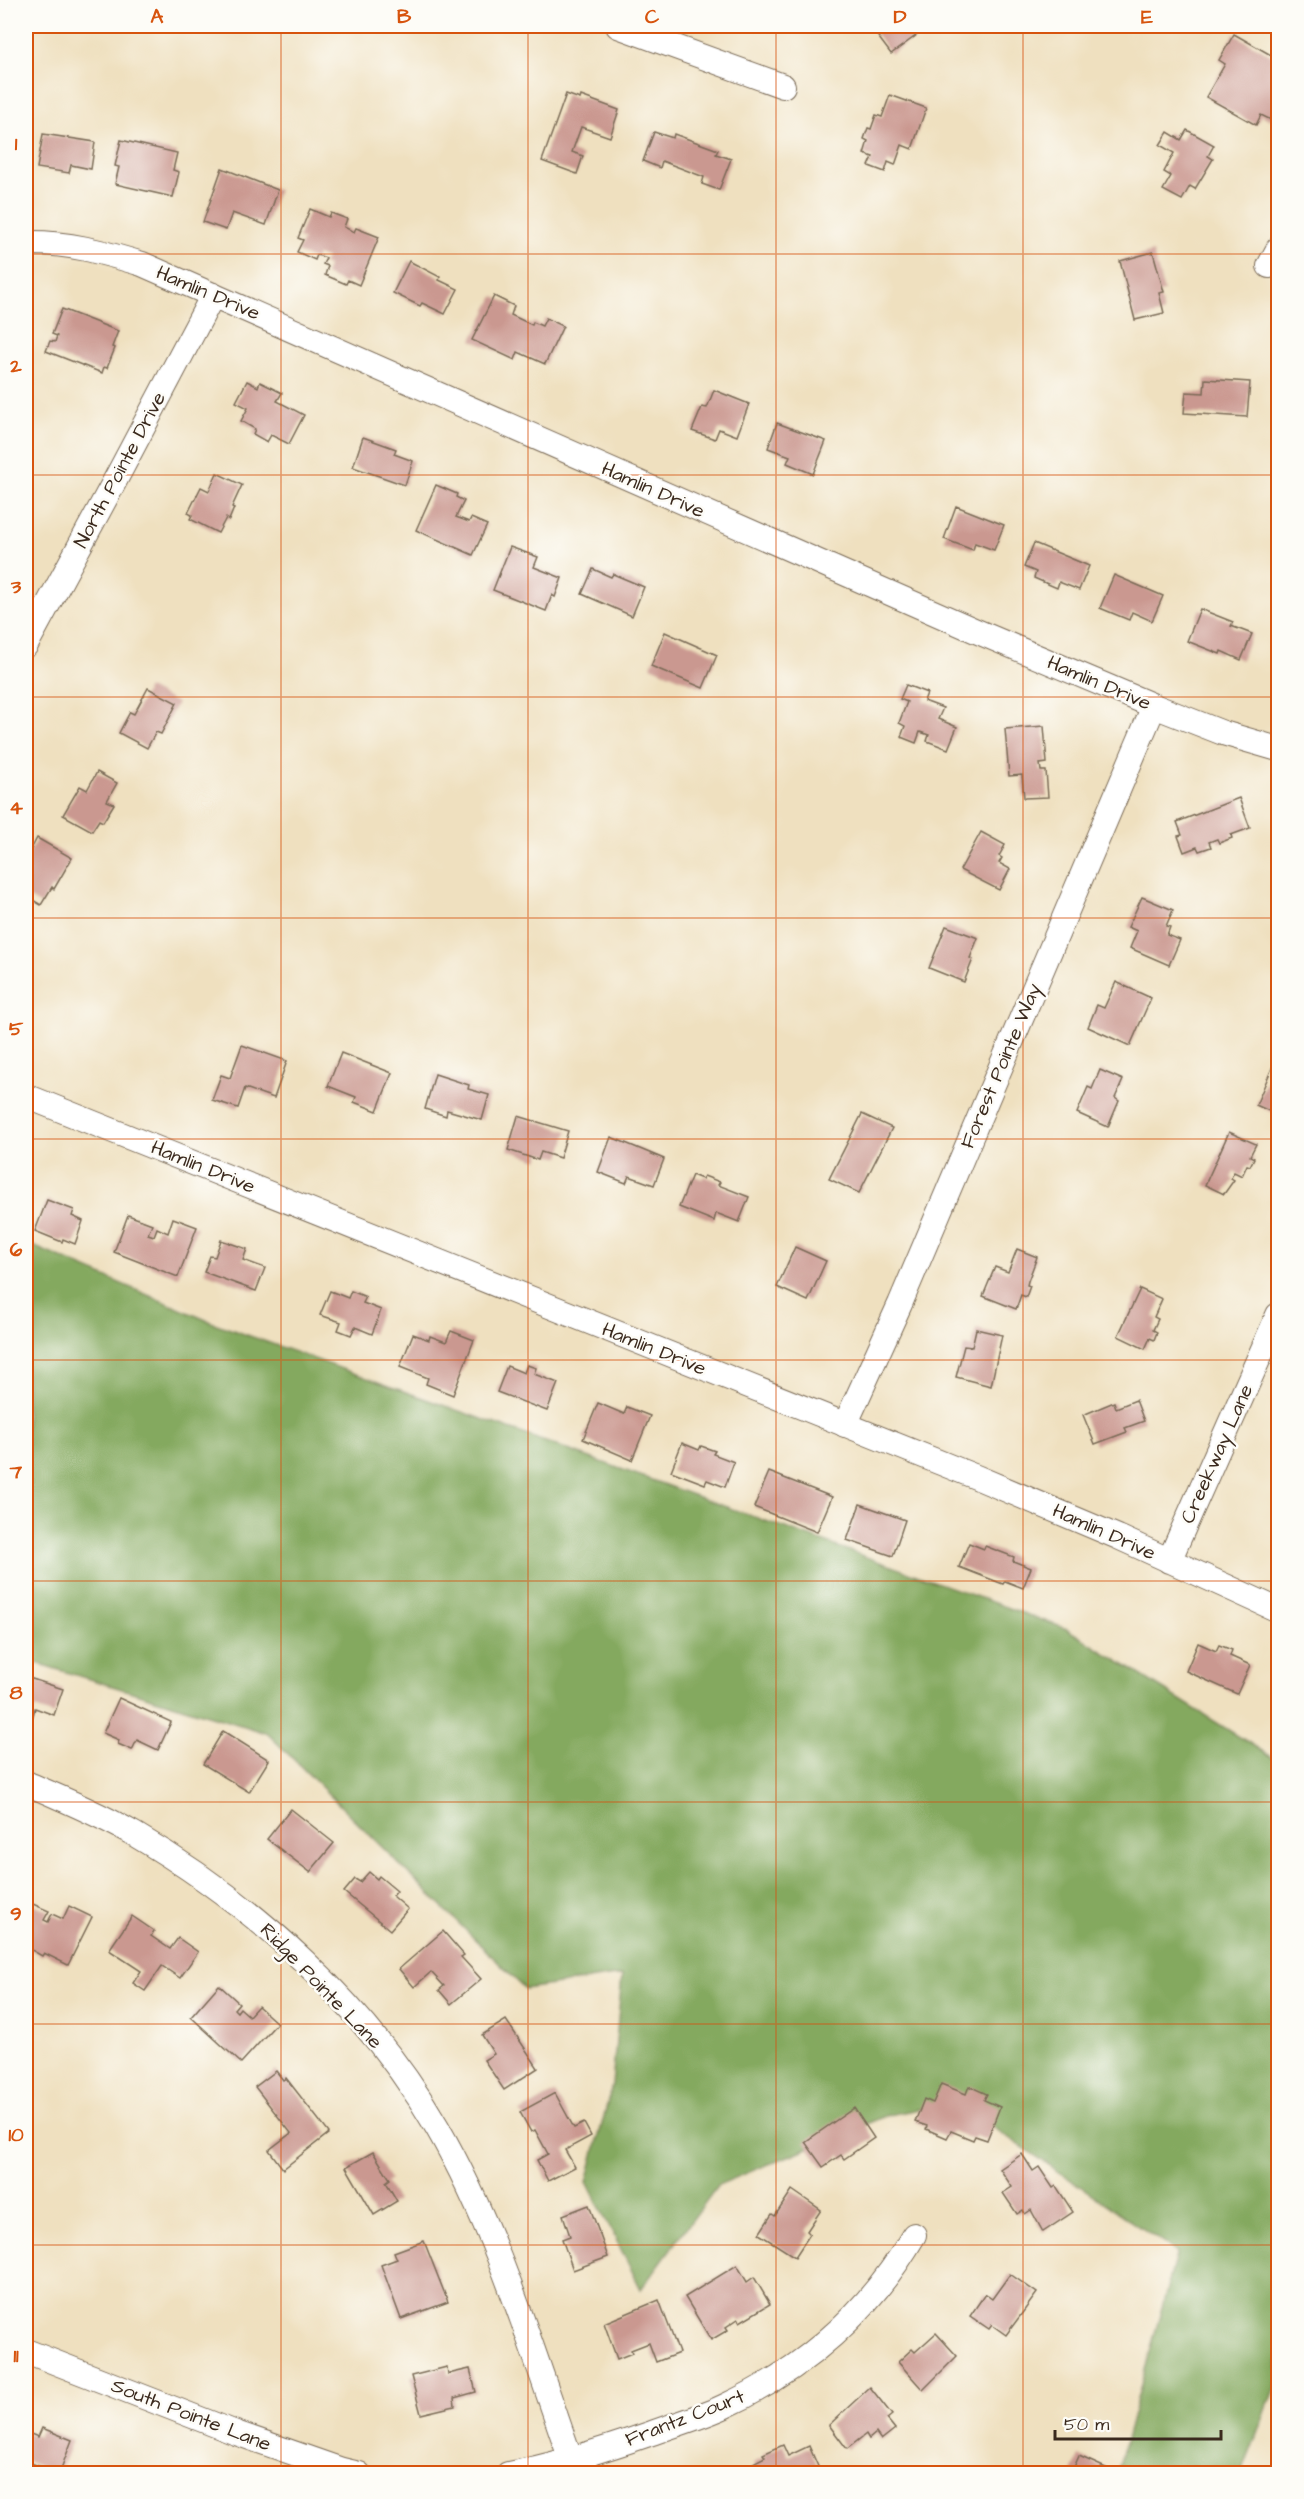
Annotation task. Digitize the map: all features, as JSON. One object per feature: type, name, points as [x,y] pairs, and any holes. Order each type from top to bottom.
[{"type":"street","points":[[618,26],[783,86]]},
{"type":"street","name":"Hamlin Drive","points":[[26,243],[54,243],[94,250],[142,264],[915,604],[1154,706],[1223,733],[1278,749]]},
{"type":"street","name":"North Pointe Drive","points":[[26,645],[213,295]]},
{"type":"street","name":"Forest Pointe Way","points":[[845,1425],[900,1305],[1154,706]]},
{"type":"street","name":"Hamlin Drive","points":[[26,1096],[976,1477],[1169,1560],[1278,1610]]},
{"type":"street","name":"Creekway Lane","points":[[1169,1560],[1278,1315]]},
{"type":"street","name":"Ridge Pointe Lane","points":[[26,1783],[80,1806],[134,1835],[201,1878],[257,1920],[309,1967],[398,2067],[437,2126],[470,2190],[500,2259],[573,2466]]},
{"type":"street","name":"Frantz Court","points":[[573,2466],[634,2439],[723,2407],[767,2385],[807,2358],[872,2298],[900,2260],[914,2235]]},
{"type":"street","name":"South Pointe Lane","points":[[26,2351],[236,2433],[359,2474]]},
{"type":"street","points":[[508,2474],[573,2466]]},
{"type":"green space","points":[[26,1243],[211,1322],[1067,1629],[1278,1761],[1278,2379],[1242,2473],[1117,2473],[1177,2252],[956,2102],[888,2115],[718,2185],[641,2289],[587,2182],[612,2085],[622,1975],[525,1989],[267,1733],[26,1660]]},
{"type":"building","points":[[873,26],[916,26],[921,32],[891,54],[873,30],[875,29]]},
{"type":"building","points":[[1234,34],[1278,59],[1278,107],[1271,120],[1261,115],[1256,125],[1206,97],[1225,64],[1219,60]]},
{"type":"building","points":[[566,94],[580,99],[581,96],[619,110],[610,137],[581,127],[572,152],[583,156],[577,174],[542,161]]},
{"type":"building","points":[[890,95],[926,108],[912,149],[902,145],[895,165],[888,162],[885,172],[869,166],[873,157],[864,154],[868,141],[864,139],[876,115],[882,117]]},
{"type":"building","points":[[1187,130],[1214,145],[1208,156],[1213,159],[1195,189],[1190,186],[1182,200],[1163,190],[1171,176],[1164,172],[1174,153],[1160,145],[1168,132],[1181,140]]},
{"type":"building","points":[[654,132],[673,138],[674,134],[718,150],[716,154],[731,159],[719,190],[702,184],[704,177],[662,161],[660,168],[643,161]]},
{"type":"building","points":[[43,134],[95,142],[91,169],[71,165],[69,173],[37,168]]},
{"type":"building","points":[[121,140],[177,153],[173,170],[179,172],[173,197],[115,184],[119,167],[115,166]]},
{"type":"building","points":[[222,168],[278,190],[266,225],[232,213],[226,230],[203,222]]},
{"type":"building","points":[[310,209],[329,217],[331,213],[347,219],[344,227],[354,232],[356,228],[379,237],[359,285],[348,280],[346,284],[325,275],[328,266],[323,264],[326,258],[317,255],[315,260],[297,252],[303,240],[298,238]]},
{"type":"building","points":[[1153,252],[1164,292],[1159,293],[1164,313],[1135,320],[1120,261]]},
{"type":"building","points":[[409,261],[458,289],[445,314],[422,303],[420,306],[393,293]]},
{"type":"building","points":[[494,296],[514,306],[511,315],[532,325],[533,322],[542,326],[546,318],[563,326],[545,364],[518,352],[515,360],[472,340]]},
{"type":"building","points":[[62,309],[118,331],[112,347],[115,348],[107,368],[104,367],[102,373],[46,351],[50,341],[55,342],[57,336],[52,334]]},
{"type":"building","points":[[1205,379],[1250,382],[1247,417],[1184,413],[1186,392],[1204,393]]},
{"type":"building","points":[[247,381],[258,387],[260,382],[282,393],[277,401],[304,415],[289,444],[271,435],[267,442],[253,434],[255,429],[241,421],[248,408],[236,402]]},
{"type":"building","points":[[714,390],[749,404],[737,436],[719,429],[715,439],[692,431],[702,407],[707,408]]},
{"type":"building","points":[[777,423],[826,441],[813,474],[787,463],[790,456],[768,448]]},
{"type":"building","points":[[363,437],[396,449],[394,454],[413,461],[405,485],[353,467]]},
{"type":"building","points":[[217,473],[242,485],[229,520],[226,518],[218,533],[190,519],[192,515],[188,513],[201,487],[209,491]]},
{"type":"building","points":[[436,485],[457,494],[456,497],[464,501],[456,517],[469,522],[471,518],[487,525],[473,555],[416,530]]},
{"type":"building","points":[[956,506],[1004,525],[994,550],[975,543],[973,550],[944,539]]},
{"type":"building","points":[[1034,543],[1089,566],[1079,590],[1059,582],[1057,588],[1034,578],[1036,572],[1024,567]]},
{"type":"building","points":[[510,547],[538,557],[534,567],[562,578],[555,597],[552,595],[546,611],[493,590]]},
{"type":"building","points":[[593,569],[611,577],[613,574],[644,587],[632,616],[582,594]]},
{"type":"building","points":[[1114,575],[1163,596],[1152,621],[1132,612],[1129,620],[1100,608]]},
{"type":"building","points":[[1200,609],[1233,622],[1231,626],[1252,634],[1241,660],[1221,651],[1220,654],[1187,641]]},
{"type":"building","points":[[665,632],[717,655],[703,688],[651,666]]},
{"type":"building","points":[[906,685],[927,693],[924,701],[943,708],[938,719],[957,727],[948,749],[927,741],[929,735],[920,732],[916,743],[901,737],[905,726],[899,723],[907,702],[900,699]]},
{"type":"building","points":[[148,688],[177,703],[161,734],[156,732],[147,748],[119,733],[130,712],[134,714]]},
{"type":"building","points":[[1044,726],[1047,763],[1040,764],[1041,771],[1046,771],[1048,797],[1024,798],[1022,775],[1009,776],[1005,729]]},
{"type":"building","points":[[97,772],[117,783],[107,801],[114,804],[103,822],[99,820],[92,831],[63,815],[80,786],[87,790]]},
{"type":"building","points":[[1239,798],[1250,828],[1231,835],[1232,838],[1219,843],[1217,839],[1209,842],[1211,847],[1199,851],[1197,847],[1184,852],[1178,836],[1182,835],[1177,822]]},
{"type":"building","points":[[981,832],[1005,845],[999,856],[1002,858],[999,863],[1010,869],[999,890],[960,870]]},
{"type":"building","points":[[37,838],[72,858],[54,889],[52,887],[41,905],[26,896],[26,859]]},
{"type":"building","points":[[1142,897],[1173,910],[1166,926],[1170,927],[1167,935],[1180,940],[1169,965],[1130,948],[1137,931],[1128,927]]},
{"type":"building","points":[[946,926],[978,938],[964,982],[929,968]]},
{"type":"building","points":[[1116,982],[1151,998],[1130,1046],[1088,1027],[1097,1005],[1104,1008]]},
{"type":"building","points":[[242,1045],[287,1061],[274,1098],[245,1088],[238,1108],[212,1100],[221,1075],[230,1078]]},
{"type":"building","points":[[341,1053],[392,1073],[377,1111],[354,1102],[356,1097],[328,1086]]},
{"type":"building","points":[[1278,1054],[1278,1115],[1256,1105]]},
{"type":"building","points":[[1100,1070],[1123,1080],[1115,1098],[1119,1101],[1108,1127],[1077,1113],[1088,1087],[1092,1089]]},
{"type":"building","points":[[435,1074],[469,1085],[468,1089],[489,1095],[482,1120],[447,1110],[446,1116],[425,1109]]},
{"type":"building","points":[[862,1114],[892,1128],[859,1193],[829,1179]]},
{"type":"building","points":[[518,1116],[568,1131],[560,1158],[541,1152],[538,1160],[508,1150]]},
{"type":"building","points":[[1229,1132],[1256,1144],[1250,1156],[1254,1158],[1250,1166],[1247,1165],[1242,1176],[1234,1172],[1231,1178],[1234,1180],[1224,1194],[1205,1185]]},
{"type":"building","points":[[611,1137],[664,1159],[654,1185],[629,1176],[626,1183],[598,1172]]},
{"type":"building","points":[[692,1175],[702,1179],[704,1176],[720,1182],[718,1185],[749,1197],[739,1222],[716,1213],[714,1221],[679,1207]]},
{"type":"building","points":[[47,1200],[74,1210],[72,1216],[83,1221],[75,1244],[63,1239],[62,1242],[35,1231]]},
{"type":"building","points":[[128,1215],[152,1224],[148,1234],[154,1236],[157,1228],[168,1233],[173,1218],[197,1227],[178,1277],[114,1252]]},
{"type":"building","points":[[221,1240],[247,1249],[243,1260],[265,1268],[256,1291],[204,1272],[210,1256],[215,1257]]},
{"type":"building","points":[[795,1247],[826,1261],[808,1301],[777,1287]]},
{"type":"building","points":[[1017,1249],[1037,1257],[1028,1281],[1027,1285],[1030,1286],[1026,1297],[1021,1295],[1016,1309],[983,1296],[995,1267],[1008,1272]]},
{"type":"building","points":[[1140,1289],[1162,1299],[1154,1317],[1158,1319],[1153,1330],[1157,1332],[1154,1340],[1150,1338],[1145,1349],[1118,1336]]},
{"type":"building","points":[[330,1291],[348,1298],[351,1291],[366,1297],[363,1303],[381,1310],[372,1334],[355,1327],[351,1335],[338,1330],[341,1322],[320,1315]]},
{"type":"building","points":[[976,1329],[1002,1335],[991,1386],[956,1377],[964,1346],[972,1347]]},
{"type":"building","points":[[451,1331],[474,1340],[453,1395],[426,1384],[428,1378],[400,1367],[413,1334],[429,1340],[430,1336],[446,1342]]},
{"type":"building","points":[[527,1365],[536,1368],[534,1374],[558,1383],[547,1411],[497,1392],[507,1366],[524,1373]]},
{"type":"building","points":[[1136,1400],[1144,1421],[1125,1428],[1127,1432],[1095,1444],[1083,1415],[1114,1402],[1116,1408]]},
{"type":"building","points":[[598,1403],[624,1414],[627,1407],[650,1416],[632,1460],[583,1439]]},
{"type":"building","points":[[682,1443],[699,1450],[701,1446],[715,1451],[713,1454],[734,1462],[725,1487],[707,1480],[705,1484],[671,1471]]},
{"type":"building","points":[[769,1472],[832,1497],[817,1532],[754,1507]]},
{"type":"building","points":[[860,1504],[905,1520],[893,1556],[847,1540]]},
{"type":"building","points":[[969,1543],[984,1549],[985,1546],[1014,1557],[1013,1561],[1031,1568],[1023,1588],[1005,1581],[1003,1584],[959,1567]]},
{"type":"building","points":[[1198,1643],[1216,1651],[1219,1645],[1232,1650],[1230,1656],[1250,1665],[1237,1694],[1186,1671]]},
{"type":"building","points":[[26,1677],[63,1689],[54,1715],[35,1708],[33,1716],[26,1714]]},
{"type":"building","points":[[119,1698],[171,1722],[158,1750],[137,1740],[132,1750],[118,1744],[119,1740],[103,1733]]},
{"type":"building","points":[[223,1731],[269,1760],[249,1792],[203,1764]]},
{"type":"building","points":[[291,1809],[334,1843],[310,1872],[267,1839]]},
{"type":"building","points":[[369,1872],[377,1879],[379,1876],[397,1891],[393,1896],[408,1909],[390,1930],[344,1892],[355,1879],[360,1882]]},
{"type":"building","points":[[26,1901],[49,1911],[44,1920],[48,1922],[52,1914],[63,1919],[69,1906],[92,1917],[68,1965],[44,1953],[42,1956],[28,1948],[29,1945],[26,1944]]},
{"type":"building","points":[[132,1916],[154,1931],[151,1936],[170,1949],[178,1938],[198,1952],[180,1978],[162,1966],[145,1991],[133,1983],[141,1971],[109,1950]]},
{"type":"building","points":[[443,1931],[464,1955],[461,1957],[481,1979],[451,2004],[439,1990],[444,1986],[431,1972],[414,1987],[399,1969]]},
{"type":"building","points":[[219,1985],[239,2003],[234,2009],[237,2012],[240,2008],[249,2016],[258,2006],[277,2023],[241,2063],[191,2017]]},
{"type":"building","points":[[506,2020],[538,2068],[504,2090],[484,2060],[494,2054],[482,2035]]},
{"type":"building","points":[[276,2071],[283,2080],[286,2078],[329,2133],[283,2169],[269,2150],[291,2133],[255,2087]]},
{"type":"building","points":[[941,2084],[966,2094],[969,2086],[987,2094],[984,2100],[1000,2107],[987,2140],[975,2136],[973,2140],[951,2131],[947,2138],[915,2122],[924,2099],[933,2103]]},
{"type":"building","points":[[555,2093],[574,2128],[584,2123],[591,2136],[565,2150],[575,2167],[548,2181],[537,2160],[548,2154],[535,2130],[531,2132],[520,2112]]},
{"type":"building","points":[[854,2108],[874,2138],[844,2159],[841,2155],[823,2167],[805,2142]]},
{"type":"building","points":[[373,2152],[390,2179],[386,2182],[397,2201],[374,2215],[346,2167]]},
{"type":"building","points":[[1022,2154],[1033,2171],[1039,2167],[1053,2188],[1056,2186],[1073,2212],[1043,2232],[1031,2210],[1025,2214],[1023,2210],[1017,2214],[1003,2193],[1012,2187],[1000,2169]]},
{"type":"building","points":[[792,2190],[821,2210],[807,2231],[810,2234],[795,2257],[759,2234],[772,2214],[775,2216]]},
{"type":"building","points":[[589,2205],[608,2257],[573,2270],[562,2239],[570,2236],[563,2215]]},
{"type":"building","points":[[424,2241],[448,2302],[401,2319],[381,2265],[397,2259],[394,2252]]},
{"type":"building","points":[[737,2265],[747,2282],[754,2277],[770,2304],[740,2322],[738,2319],[726,2327],[728,2330],[711,2340],[685,2297]]},
{"type":"building","points":[[1010,2274],[1037,2293],[1006,2335],[992,2325],[989,2329],[970,2316],[985,2294],[992,2299]]},
{"type":"building","points":[[659,2300],[679,2353],[656,2362],[649,2343],[617,2359],[604,2323]]},
{"type":"building","points":[[936,2333],[957,2356],[923,2390],[898,2362],[912,2349],[915,2352]]},
{"type":"building","points":[[447,2367],[448,2374],[470,2369],[476,2392],[454,2398],[455,2406],[421,2414],[411,2376]]},
{"type":"building","points":[[870,2387],[892,2415],[887,2419],[895,2429],[881,2440],[876,2433],[869,2439],[866,2434],[847,2449],[829,2425]]},
{"type":"building","points":[[42,2428],[72,2440],[59,2474],[26,2461],[26,2432],[38,2437]]},
{"type":"building","points":[[783,2445],[788,2456],[809,2446],[820,2471],[815,2474],[758,2474],[753,2463],[765,2457],[763,2454]]},
{"type":"building","points":[[1079,2456],[1108,2469],[1106,2474],[1071,2474]]}]
